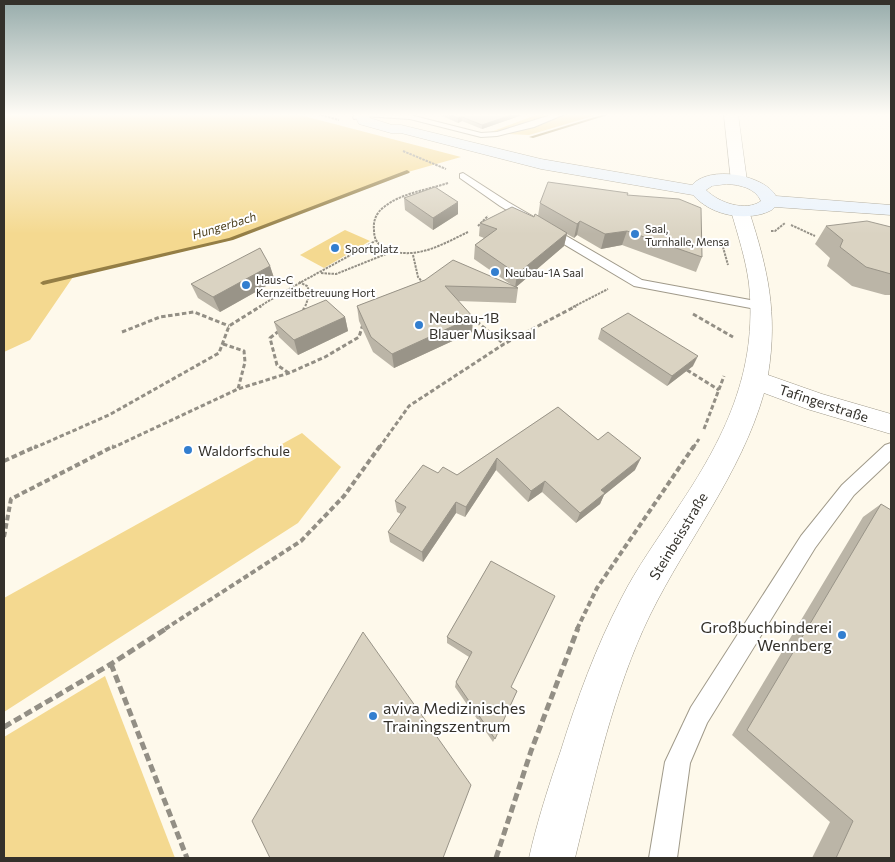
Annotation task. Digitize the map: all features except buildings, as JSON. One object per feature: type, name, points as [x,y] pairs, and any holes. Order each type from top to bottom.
[{"type":"main road","points":[[502,154],[541,164],[698,191],[703,198],[712,204],[740,210],[761,209],[767,206],[770,201]]},
{"type":"main road","points":[[698,191],[699,186],[705,182],[726,179],[739,181],[762,189],[768,195],[770,201]]},
{"type":"main road","points":[[770,201],[891,210]]},
{"type":"street","points":[[736,154],[739,181]]},
{"type":"street","name":"Steinbeisstraße","points":[[552,858],[590,728],[618,647],[633,612],[731,448],[740,377],[761,350],[749,304],[759,283],[740,210]]},
{"type":"street","name":"Tafingerstraße","points":[[740,377],[891,424]]},
{"type":"lane","points":[[466,178],[504,204],[638,283],[749,304]]},
{"type":"lane","points":[[663,858],[678,762],[699,715],[808,542],[848,490],[891,450]]},
{"type":"path","points":[[411,154],[466,178]]},
{"type":"path","points":[[466,178],[394,201],[380,210],[373,225],[375,241],[381,247],[413,255],[468,232]]},
{"type":"path","points":[[786,222],[815,236]]},
{"type":"path","points":[[719,233],[749,304],[733,344]]},
{"type":"path","points":[[4,461],[109,414],[219,353],[230,326],[299,282],[321,273],[375,241]]},
{"type":"path","points":[[321,273],[336,274],[392,251]]},
{"type":"path","points":[[413,255],[418,277],[424,284]]},
{"type":"path","points":[[4,727],[111,664],[300,541],[344,496],[409,406],[504,344],[628,278]]},
{"type":"path","points":[[299,282],[307,286],[310,293],[302,316]]},
{"type":"path","points":[[687,311],[735,338]]},
{"type":"path","points":[[122,332],[160,317],[194,312],[230,326]]},
{"type":"path","points":[[470,316],[504,344]]},
{"type":"path","points":[[4,536],[11,499],[113,447],[238,389],[289,373],[325,357],[359,337],[364,321]]},
{"type":"path","points":[[283,329],[270,338],[277,365],[289,373]]},
{"type":"path","points":[[223,344],[244,351],[245,362],[238,389]]},
{"type":"path","points":[[687,370],[719,390]]},
{"type":"path","points":[[496,858],[534,742],[579,624],[597,588],[702,435],[719,390],[740,377]]},
{"type":"path","points":[[111,664],[187,858]]},
{"type":"shaded area","points":[[4,154],[450,154],[461,157],[408,172],[231,240],[73,277],[30,340],[4,352]]},
{"type":"shaded area","name":"Sportplatz","points":[[345,230],[370,241],[324,268],[300,255]]},
{"type":"shaded area","points":[[302,433],[341,467],[298,523],[4,712],[4,598]]},
{"type":"shaded area","points":[[105,676],[175,858],[4,858],[4,737]]},
{"type":"waterway","name":"Hungerbach","points":[[43,283],[231,239],[407,172]]},
{"type":"place","name":"Saal, Turnhalle, Mensa","points":[[635,234]]},
{"type":"place","name":"Sportplatz","points":[[335,248]]},
{"type":"place","name":"Neubau-1A Saal","points":[[495,272]]},
{"type":"place","name":"Haus-C Kernzeitbetreuung Hort","points":[[246,285]]},
{"type":"place","name":"Neubau-1B Blauer Musiksaal","points":[[419,325]]},
{"type":"place","name":"Waldorfschule","points":[[188,450]]},
{"type":"place","name":"Großbuchbinderei Wennberg","points":[[842,635]]},
{"type":"place","name":"aviva Medizinisches Trainingszentrum","points":[[373,716]]}]
